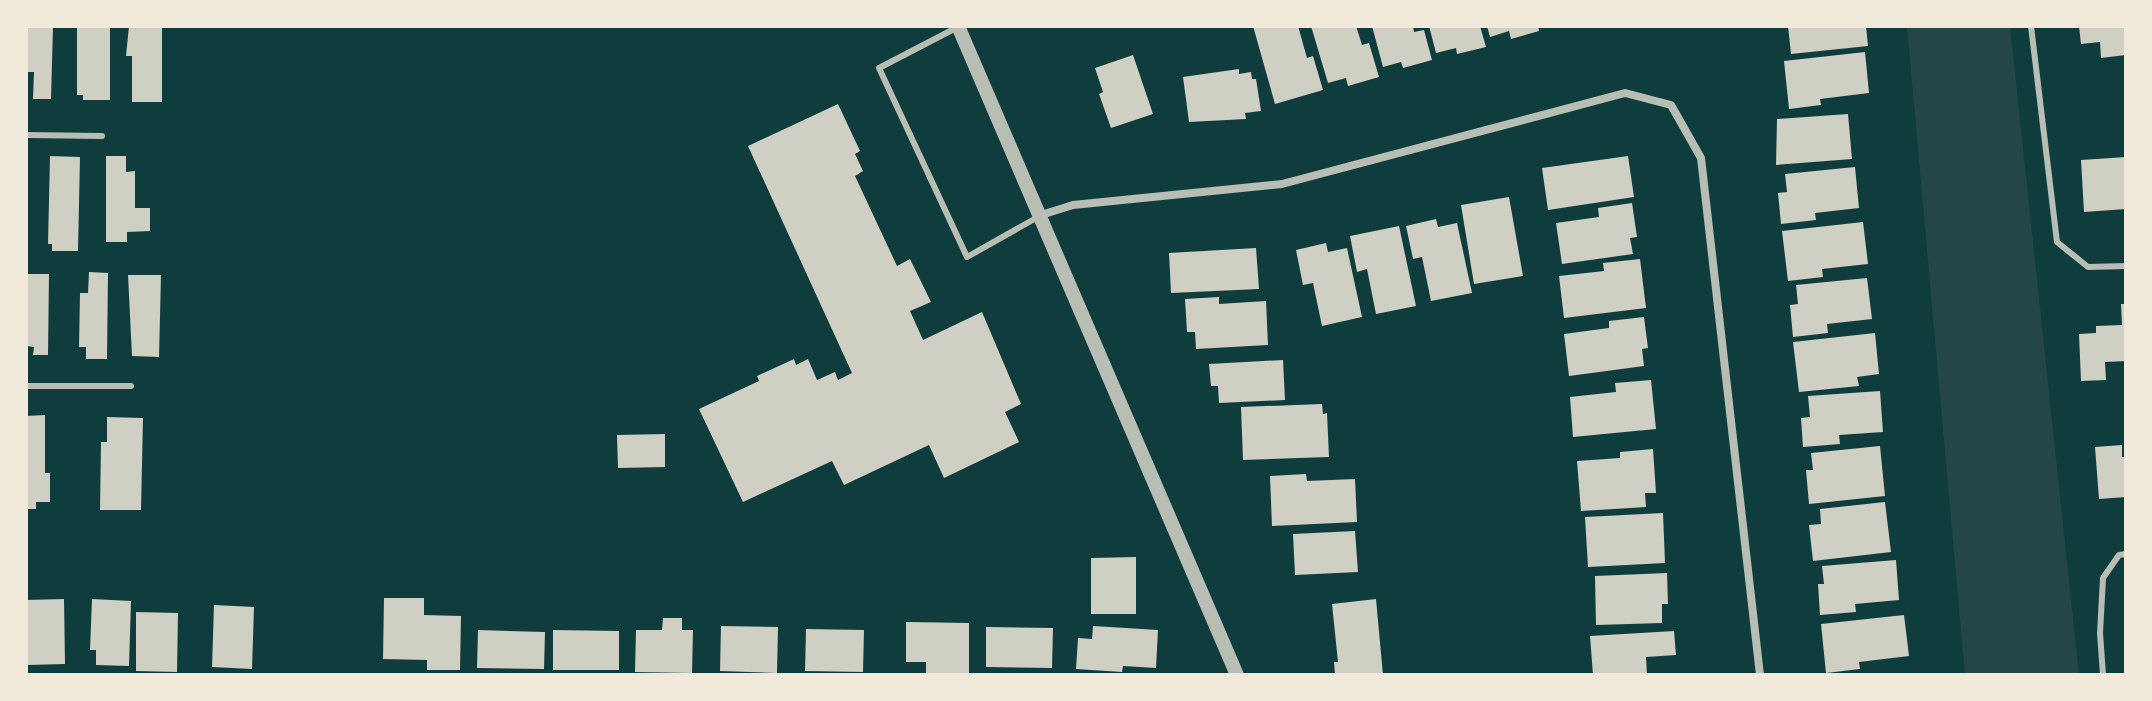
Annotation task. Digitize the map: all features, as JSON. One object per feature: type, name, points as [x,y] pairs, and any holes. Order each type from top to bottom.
[{"type":"street","points":[[958,26],[1237,675]]},
{"type":"street","points":[[1041,215],[1073,205],[1282,184],[1625,93],[1671,105],[1701,158],[1760,675]]},
{"type":"lane","points":[[958,26],[879,68],[967,257],[1041,215]]},
{"type":"lane","points":[[2031,26],[2057,242],[2088,267],[2126,266]]},
{"type":"lane","points":[[26,135],[102,136]]},
{"type":"lane","points":[[26,386],[131,386]]},
{"type":"lane","points":[[2103,675],[2100,633],[2103,578],[2119,555],[2126,554]]},
{"type":"shaded area","points":[[1907,26],[2010,26],[2079,675],[1965,675]]},
{"type":"building","points":[[26,26],[53,26],[51,99],[33,99],[34,72],[26,72]]},
{"type":"building","points":[[77,26],[110,26],[110,100],[83,100],[83,95],[77,95]]},
{"type":"building","points":[[129,26],[162,26],[162,102],[132,102],[132,56],[126,56]]},
{"type":"building","points":[[1253,26],[1298,26],[1307,58],[1313,56],[1323,90],[1275,104]]},
{"type":"building","points":[[1311,26],[1356,26],[1362,45],[1369,43],[1379,77],[1348,86],[1346,78],[1328,83]]},
{"type":"building","points":[[1372,26],[1413,26],[1414,32],[1424,30],[1432,60],[1403,68],[1401,62],[1383,67]]},
{"type":"building","points":[[1429,26],[1480,26],[1486,47],[1457,54],[1456,48],[1436,53]]},
{"type":"building","points":[[1487,26],[1538,26],[1539,31],[1511,39],[1509,31],[1490,37]]},
{"type":"building","points":[[1788,26],[1866,26],[1868,46],[1791,54]]},
{"type":"building","points":[[2079,26],[2126,26],[2126,55],[2101,58],[2100,42],[2081,44]]},
{"type":"building","points":[[1865,52],[1869,93],[1820,99],[1821,105],[1789,109],[1784,61]]},
{"type":"building","points":[[1133,55],[1153,114],[1111,128],[1099,94],[1103,92],[1095,68]]},
{"type":"building","points":[[1239,69],[1239,74],[1251,72],[1252,79],[1256,79],[1261,111],[1245,113],[1246,119],[1189,122],[1183,77]]},
{"type":"building","points":[[838,104],[860,151],[855,154],[863,171],[855,176],[897,266],[910,259],[931,302],[910,311],[923,340],[982,312],[1021,404],[1005,412],[1019,442],[944,478],[929,445],[844,485],[832,461],[743,502],[699,409],[759,381],[757,376],[794,359],[796,365],[808,359],[817,380],[835,372],[838,380],[852,373],[748,146]]},
{"type":"building","points":[[1848,114],[1852,159],[1776,165],[1777,119]]},
{"type":"building","points":[[50,156],[80,157],[78,251],[52,251],[52,244],[48,244]]},
{"type":"building","points":[[106,156],[126,156],[126,172],[135,171],[135,208],[150,208],[150,231],[127,232],[127,242],[106,242]]},
{"type":"building","points":[[1628,156],[1634,197],[1548,210],[1542,168]]},
{"type":"building","points":[[2126,157],[2126,209],[2084,212],[2081,160]]},
{"type":"building","points":[[1855,167],[1859,208],[1815,213],[1816,220],[1781,224],[1778,193],[1787,192],[1785,174]]},
{"type":"building","points":[[1509,197],[1523,276],[1474,284],[1461,205]]},
{"type":"building","points":[[1632,203],[1637,237],[1630,238],[1633,254],[1562,264],[1556,223],[1599,217],[1598,208]]},
{"type":"building","points":[[1436,219],[1438,227],[1457,223],[1472,293],[1431,301],[1422,257],[1413,259],[1406,226]]},
{"type":"building","points":[[1863,222],[1868,264],[1822,269],[1823,277],[1788,281],[1782,231]]},
{"type":"building","points":[[1399,226],[1416,306],[1376,314],[1367,269],[1357,272],[1350,236]]},
{"type":"building","points":[[1326,243],[1328,252],[1347,248],[1362,317],[1322,326],[1313,283],[1303,285],[1296,250]]},
{"type":"building","points":[[1256,248],[1259,289],[1171,293],[1169,253]]},
{"type":"building","points":[[1640,259],[1646,308],[1564,318],[1559,276],[1604,271],[1603,263]]},
{"type":"building","points":[[89,272],[108,273],[107,359],[86,359],[86,347],[79,347],[80,293],[88,293]]},
{"type":"building","points":[[26,274],[49,274],[48,355],[33,355],[34,347],[26,346]]},
{"type":"building","points":[[128,275],[161,275],[159,357],[132,356]]},
{"type":"building","points":[[1867,278],[1872,319],[1827,324],[1828,333],[1793,337],[1790,305],[1798,304],[1796,285]]},
{"type":"building","points":[[1219,297],[1219,304],[1266,301],[1268,345],[1196,349],[1195,332],[1187,332],[1185,299]]},
{"type":"building","points":[[2121,304],[2126,304],[2126,361],[2105,362],[2106,380],[2081,381],[2079,334],[2096,333],[2096,326],[2122,325]]},
{"type":"building","points":[[1644,317],[1648,348],[1642,349],[1644,366],[1569,376],[1564,334],[1609,328],[1609,321]]},
{"type":"building","points":[[1875,333],[1879,374],[1857,377],[1859,386],[1799,392],[1793,342]]},
{"type":"building","points":[[1283,360],[1285,400],[1219,403],[1218,386],[1211,386],[1209,364]]},
{"type":"building","points":[[1651,380],[1656,429],[1573,437],[1570,397],[1616,392],[1615,383]]},
{"type":"building","points":[[1880,391],[1883,432],[1839,435],[1840,444],[1803,447],[1801,418],[1810,417],[1808,396]]},
{"type":"building","points":[[1322,404],[1323,414],[1327,413],[1329,457],[1243,460],[1241,407]]},
{"type":"building","points":[[45,415],[45,473],[50,473],[50,502],[36,502],[36,509],[26,509],[26,416]]},
{"type":"building","points":[[107,417],[143,418],[141,510],[100,510],[101,442],[107,442]]},
{"type":"building","points":[[665,434],[665,467],[618,468],[617,435]]},
{"type":"building","points":[[2122,445],[2122,457],[2126,457],[2126,497],[2099,499],[2095,447]]},
{"type":"building","points":[[1880,446],[1885,496],[1809,504],[1806,470],[1813,470],[1811,453]]},
{"type":"building","points":[[1653,449],[1656,493],[1645,493],[1646,507],[1581,511],[1577,461],[1620,458],[1620,452]]},
{"type":"building","points":[[1306,474],[1307,481],[1355,479],[1357,522],[1272,526],[1270,476]]},
{"type":"building","points":[[1885,502],[1891,552],[1813,561],[1809,525],[1821,524],[1820,509]]},
{"type":"building","points":[[1663,513],[1665,563],[1588,567],[1585,517]]},
{"type":"building","points":[[1355,531],[1358,572],[1295,575],[1293,534]]},
{"type":"building","points":[[1136,557],[1136,614],[1091,614],[1091,558]]},
{"type":"building","points":[[1896,560],[1899,600],[1855,604],[1856,612],[1820,615],[1818,584],[1824,584],[1822,566]]},
{"type":"building","points":[[1667,573],[1668,604],[1662,604],[1662,623],[1596,625],[1595,576]]},
{"type":"building","points":[[384,598],[424,598],[424,615],[461,616],[460,670],[427,670],[427,660],[383,659]]},
{"type":"building","points":[[64,599],[65,664],[28,665],[26,600]]},
{"type":"building","points":[[92,599],[131,601],[129,666],[96,665],[96,650],[90,650]]},
{"type":"building","points":[[1376,599],[1383,675],[1335,675],[1334,662],[1338,662],[1332,604]]},
{"type":"building","points":[[214,605],[254,607],[252,669],[212,667]]},
{"type":"building","points":[[136,612],[178,613],[177,672],[136,671]]},
{"type":"building","points":[[1904,615],[1909,656],[1859,662],[1860,669],[1826,673],[1821,624]]},
{"type":"building","points":[[663,618],[682,618],[682,630],[693,630],[692,673],[635,672],[636,630],[662,630]]},
{"type":"building","points":[[906,622],[969,623],[969,675],[926,675],[926,662],[906,662]]},
{"type":"building","points":[[721,626],[778,627],[777,673],[720,671]]},
{"type":"building","points":[[1093,626],[1158,630],[1156,668],[1123,666],[1122,672],[1076,669],[1078,638],[1092,639]]},
{"type":"building","points":[[986,627],[1053,628],[1052,668],[986,667]]},
{"type":"building","points":[[806,629],[864,630],[863,672],[805,671]]},
{"type":"building","points":[[478,630],[545,632],[544,669],[477,668]]},
{"type":"building","points":[[553,630],[619,631],[619,670],[553,670]]},
{"type":"building","points":[[1674,631],[1676,655],[1646,657],[1647,675],[1593,675],[1590,636]]}]
